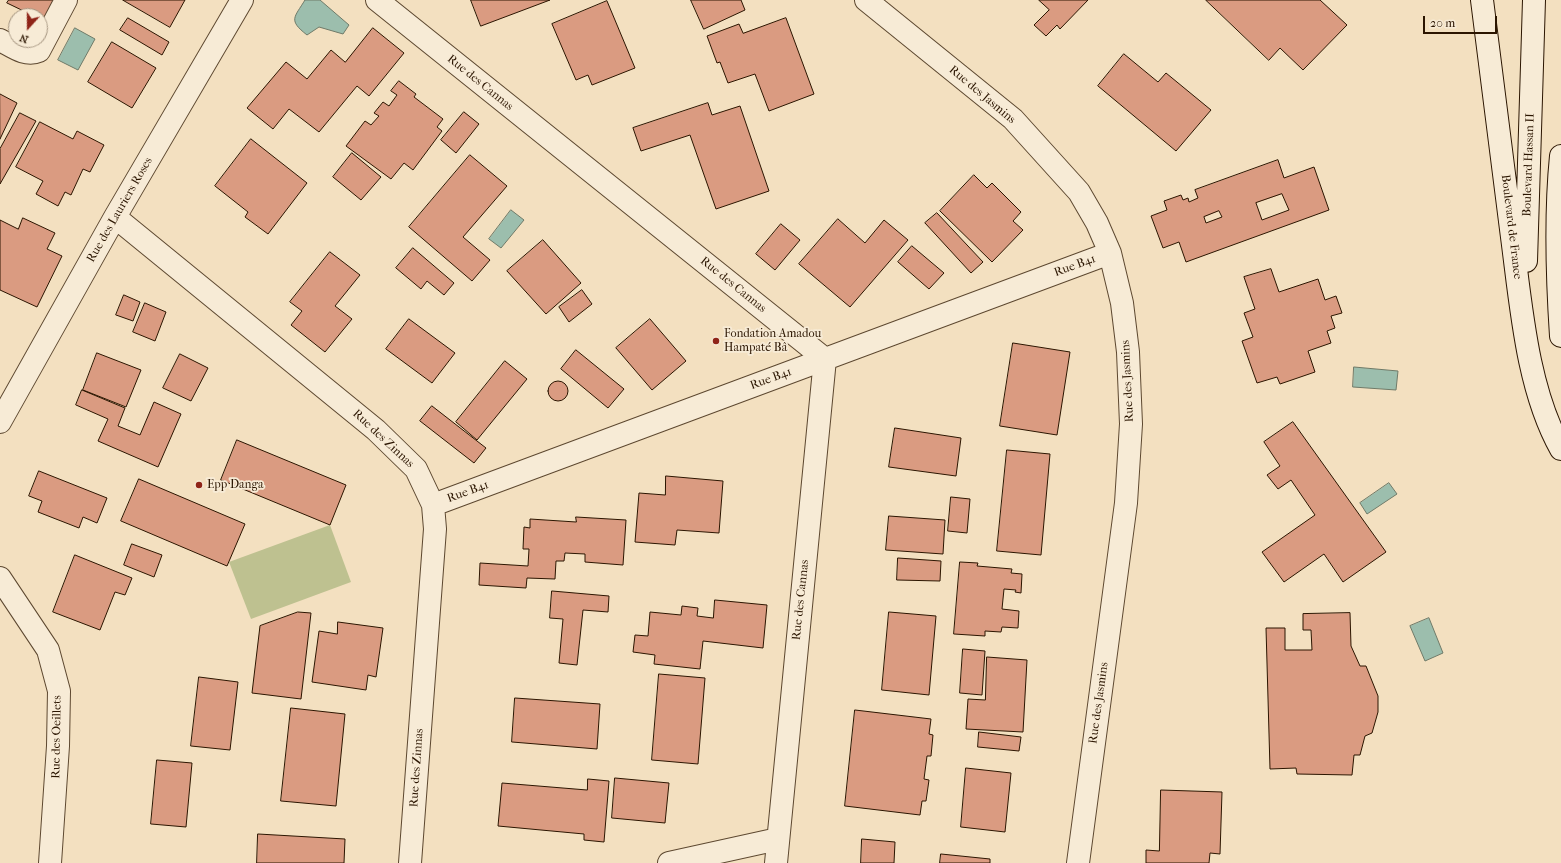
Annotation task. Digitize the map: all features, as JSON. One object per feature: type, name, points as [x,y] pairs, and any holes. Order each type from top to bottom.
[{"type":"street","points":[[0,40],[24,53],[32,54],[39,51],[66,0]]},
{"type":"street","name":"Rue des Lauriers Roses","points":[[0,422],[115,217],[242,0]]},
{"type":"street","name":"Rue des Cannas","points":[[376,0],[824,359],[776,863]]},
{"type":"street","name":"Rue des Jasmins","points":[[866,0],[1013,119],[1079,192],[1097,223],[1110,253],[1122,303],[1128,352],[1131,424],[1126,503],[1078,863]]},
{"type":"street","name":"Boulevard de France","points":[[1482,0],[1524,329],[1536,384],[1552,433],[1561,449]]},
{"type":"street","name":"Boulevard Hassan II","points":[[1524,329],[1534,0]]},
{"type":"street","points":[[1561,156],[1558,190],[1558,288],[1561,336]]},
{"type":"street","name":"Rue des Zinnas","points":[[115,217],[376,430],[416,469],[433,505],[435,529],[410,863]]},
{"type":"street","name":"Rue B41","points":[[433,505],[1110,253]]},
{"type":"street","name":"Rue des Oeillets","points":[[0,578],[48,650],[58,691],[58,746],[50,863]]},
{"type":"street","points":[[669,863],[778,839]]},
{"type":"green space","points":[[330,525],[351,582],[251,619],[229,562]]},
{"type":"shaded area","points":[[305,0],[320,0],[349,25],[343,34],[319,27],[307,35],[301,30],[297,26],[295,19]]},
{"type":"shaded area","points":[[75,28],[95,39],[78,70],[58,60]]},
{"type":"shaded area","points":[[511,210],[524,220],[501,248],[489,239]]},
{"type":"shaded area","points":[[1354,367],[1398,371],[1396,390],[1353,387]]},
{"type":"shaded area","points":[[1389,483],[1397,494],[1367,514],[1360,503]]},
{"type":"shaded area","points":[[1429,618],[1443,653],[1425,661],[1410,626]]},
{"type":"building","points":[[9,0],[63,0],[51,24],[48,23],[48,8],[17,8],[7,3]]},
{"type":"building","points":[[123,0],[185,0],[170,27]]},
{"type":"building","points":[[471,0],[550,0],[481,26]]},
{"type":"building","points":[[691,0],[741,0],[745,10],[704,29]]},
{"type":"building","points":[[1039,0],[1088,0],[1060,29],[1057,25],[1046,36],[1034,25],[1049,10]]},
{"type":"building","points":[[1206,0],[1320,0],[1347,25],[1303,70],[1280,48],[1269,60]]},
{"type":"building","points":[[607,1],[635,68],[592,85],[588,75],[576,80],[552,24]]},
{"type":"building","points":[[128,18],[169,42],[162,55],[120,30]]},
{"type":"building","points":[[786,18],[814,94],[769,111],[755,74],[728,83],[720,62],[717,63],[707,36],[739,24],[743,33]]},
{"type":"building","points":[[373,28],[404,53],[369,96],[357,86],[319,132],[289,109],[273,129],[247,108],[286,62],[307,79],[331,50],[345,62]]},
{"type":"building","points":[[112,42],[156,68],[132,108],[88,82]]},
{"type":"building","points":[[1124,54],[1158,82],[1166,73],[1211,110],[1176,151],[1098,86]]},
{"type":"building","points":[[399,81],[416,94],[414,97],[443,119],[437,127],[442,131],[413,170],[404,163],[391,179],[346,146],[365,121],[371,125],[379,116],[374,113],[383,102],[389,106],[397,95],[391,91]]},
{"type":"building","points":[[0,94],[17,103],[0,139]]},
{"type":"building","points":[[708,103],[712,115],[740,106],[769,191],[716,209],[690,135],[641,151],[633,128]]},
{"type":"building","points":[[464,112],[479,124],[456,153],[441,140]]},
{"type":"building","points":[[20,113],[36,121],[0,184],[0,149]]},
{"type":"building","points":[[40,122],[73,139],[77,131],[104,145],[90,172],[83,169],[71,195],[65,192],[58,206],[36,194],[43,181],[16,167]]},
{"type":"building","points":[[251,139],[307,183],[268,234],[245,217],[248,212],[215,186]]},
{"type":"building","points":[[352,153],[381,177],[361,200],[333,177]]},
{"type":"building","points":[[470,155],[507,186],[463,237],[490,260],[472,281],[409,227]]},
{"type":"building","points":[[1278,160],[1284,178],[1314,167],[1329,210],[1186,262],[1179,242],[1163,248],[1151,216],[1167,210],[1164,201],[1181,195],[1183,200],[1188,198],[1189,202],[1198,198],[1195,190]],"holes":[[[1282,194],[1289,210],[1262,220],[1256,203]],[[1219,211],[1222,217],[1206,223],[1204,217]]]},
{"type":"building","points":[[974,175],[987,188],[992,183],[1021,212],[1013,221],[1023,230],[992,262],[940,211]]},
{"type":"building","points":[[937,213],[983,262],[971,273],[925,223]]},
{"type":"building","points":[[23,218],[55,233],[47,249],[62,256],[37,307],[0,290],[0,220],[18,229]]},
{"type":"building","points":[[838,219],[865,243],[884,220],[908,240],[850,307],[799,264]]},
{"type":"building","points":[[781,224],[800,240],[775,270],[756,254]]},
{"type":"building","points":[[543,240],[581,283],[546,314],[507,271]]},
{"type":"building","points":[[912,246],[944,273],[929,289],[898,262]]},
{"type":"building","points":[[413,248],[454,283],[444,295],[427,281],[421,289],[396,268]]},
{"type":"building","points":[[330,252],[360,275],[335,306],[352,319],[325,352],[291,325],[302,311],[290,302]]},
{"type":"building","points":[[1271,269],[1279,292],[1318,279],[1325,300],[1336,296],[1342,313],[1331,316],[1335,328],[1327,331],[1331,343],[1308,351],[1315,372],[1280,384],[1277,377],[1257,383],[1242,341],[1253,337],[1244,313],[1255,309],[1244,277]]},
{"type":"building","points":[[582,290],[592,304],[569,322],[559,307]]},
{"type":"building","points":[[124,295],[140,302],[133,321],[116,315]]},
{"type":"building","points":[[145,303],[166,312],[155,341],[133,332]]},
{"type":"building","points":[[409,319],[455,353],[432,383],[386,349]]},
{"type":"building","points":[[650,319],[686,361],[652,390],[616,348]]},
{"type":"building","points":[[1013,343],[1070,352],[1057,435],[1000,426]]},
{"type":"building","points":[[576,350],[624,389],[608,408],[561,369]]},
{"type":"building","points":[[97,353],[141,370],[126,407],[83,390]]},
{"type":"building","points":[[180,354],[208,368],[191,401],[163,388]]},
{"type":"building","points":[[505,361],[527,379],[477,440],[456,422]]},
{"type":"building","points":[[554,381],[562,381],[568,387],[568,395],[562,401],[554,401],[548,395],[548,387]]},
{"type":"building","points":[[82,390],[125,408],[118,426],[140,435],[154,402],[181,414],[158,467],[98,441],[108,419],[76,405]]},
{"type":"building","points":[[432,406],[486,448],[474,463],[420,421]]},
{"type":"building","points":[[1293,422],[1386,552],[1343,582],[1324,554],[1284,582],[1262,552],[1315,515],[1291,480],[1278,489],[1267,475],[1280,466],[1264,442]]},
{"type":"building","points":[[895,428],[961,438],[956,476],[889,467]]},
{"type":"building","points":[[237,440],[346,485],[330,525],[221,480]]},
{"type":"building","points":[[1007,450],[1050,454],[1041,555],[997,551]]},
{"type":"building","points":[[39,471],[107,498],[97,523],[83,517],[79,528],[38,512],[42,501],[29,496]]},
{"type":"building","points":[[666,476],[723,481],[719,533],[677,530],[675,545],[635,542],[639,493],[665,495]]},
{"type":"building","points":[[139,479],[245,524],[227,566],[121,521]]},
{"type":"building","points":[[951,497],[970,499],[967,533],[948,531]]},
{"type":"building","points":[[889,516],[945,520],[943,554],[886,550]]},
{"type":"building","points":[[576,517],[626,520],[623,565],[585,562],[585,554],[565,553],[564,561],[556,561],[555,579],[527,578],[526,588],[479,585],[480,563],[528,566],[529,549],[523,549],[524,527],[530,528],[530,519],[576,522]]},
{"type":"building","points":[[132,544],[162,555],[154,577],[124,565]]},
{"type":"building","points":[[75,555],[132,578],[125,595],[115,592],[100,630],[53,612]]},
{"type":"building","points":[[898,558],[941,561],[940,581],[897,580]]},
{"type":"building","points":[[960,562],[978,563],[977,566],[1012,569],[1011,573],[1022,574],[1021,593],[1015,592],[1016,590],[1004,589],[1002,609],[1019,611],[1018,628],[1002,627],[1001,632],[985,631],[985,636],[954,634]]},
{"type":"building","points":[[552,591],[609,596],[608,612],[583,610],[577,665],[559,663],[563,619],[550,618]]},
{"type":"building","points":[[715,600],[767,605],[763,648],[703,641],[700,669],[654,664],[655,655],[633,652],[635,635],[648,636],[650,612],[681,615],[682,606],[698,608],[697,616],[713,618]]},
{"type":"building","points":[[298,612],[311,613],[301,699],[252,693],[260,626]]},
{"type":"building","points":[[889,612],[936,616],[929,695],[882,690]]},
{"type":"building","points":[[1350,613],[1351,646],[1360,666],[1366,666],[1378,696],[1378,712],[1372,733],[1365,736],[1360,755],[1354,755],[1352,775],[1297,774],[1296,768],[1270,769],[1266,628],[1285,628],[1285,650],[1312,650],[1311,630],[1303,630],[1303,614]]},
{"type":"building","points":[[338,622],[383,628],[376,677],[368,675],[366,690],[312,682],[319,631],[337,634]]},
{"type":"building","points":[[963,649],[985,651],[982,695],[960,693]]},
{"type":"building","points":[[987,657],[1027,660],[1023,732],[966,729],[968,699],[985,700]]},
{"type":"building","points":[[659,674],[705,678],[698,764],[652,760]]},
{"type":"building","points":[[199,677],[238,682],[230,750],[191,746]]},
{"type":"building","points":[[515,698],[600,704],[597,749],[512,742]]},
{"type":"building","points":[[291,708],[345,714],[336,806],[281,801]]},
{"type":"building","points":[[855,710],[931,719],[929,734],[933,735],[931,756],[927,756],[924,779],[929,780],[926,801],[922,801],[920,815],[845,806]]},
{"type":"building","points":[[979,732],[1021,737],[1019,751],[978,747]]},
{"type":"building","points":[[157,760],[192,763],[186,827],[151,824]]},
{"type":"building","points":[[966,768],[1011,773],[1005,832],[961,827]]},
{"type":"building","points":[[615,778],[669,783],[665,823],[612,818]]},
{"type":"building","points":[[588,779],[609,781],[604,842],[584,840],[584,834],[498,826],[502,783],[587,790]]},
{"type":"building","points":[[1161,790],[1222,792],[1220,854],[1210,853],[1209,863],[1146,863],[1146,850],[1159,851]]},
{"type":"building","points":[[258,834],[345,839],[344,863],[257,863]]},
{"type":"building","points":[[862,839],[895,842],[894,863],[861,863]]},
{"type":"building","points":[[941,854],[990,859],[990,863],[940,863]]},
{"type":"place","name":"Fondation Amadou Hampaté Bâ","points":[[716,341]]},
{"type":"place","name":"Epp Danga","points":[[199,485]]}]
